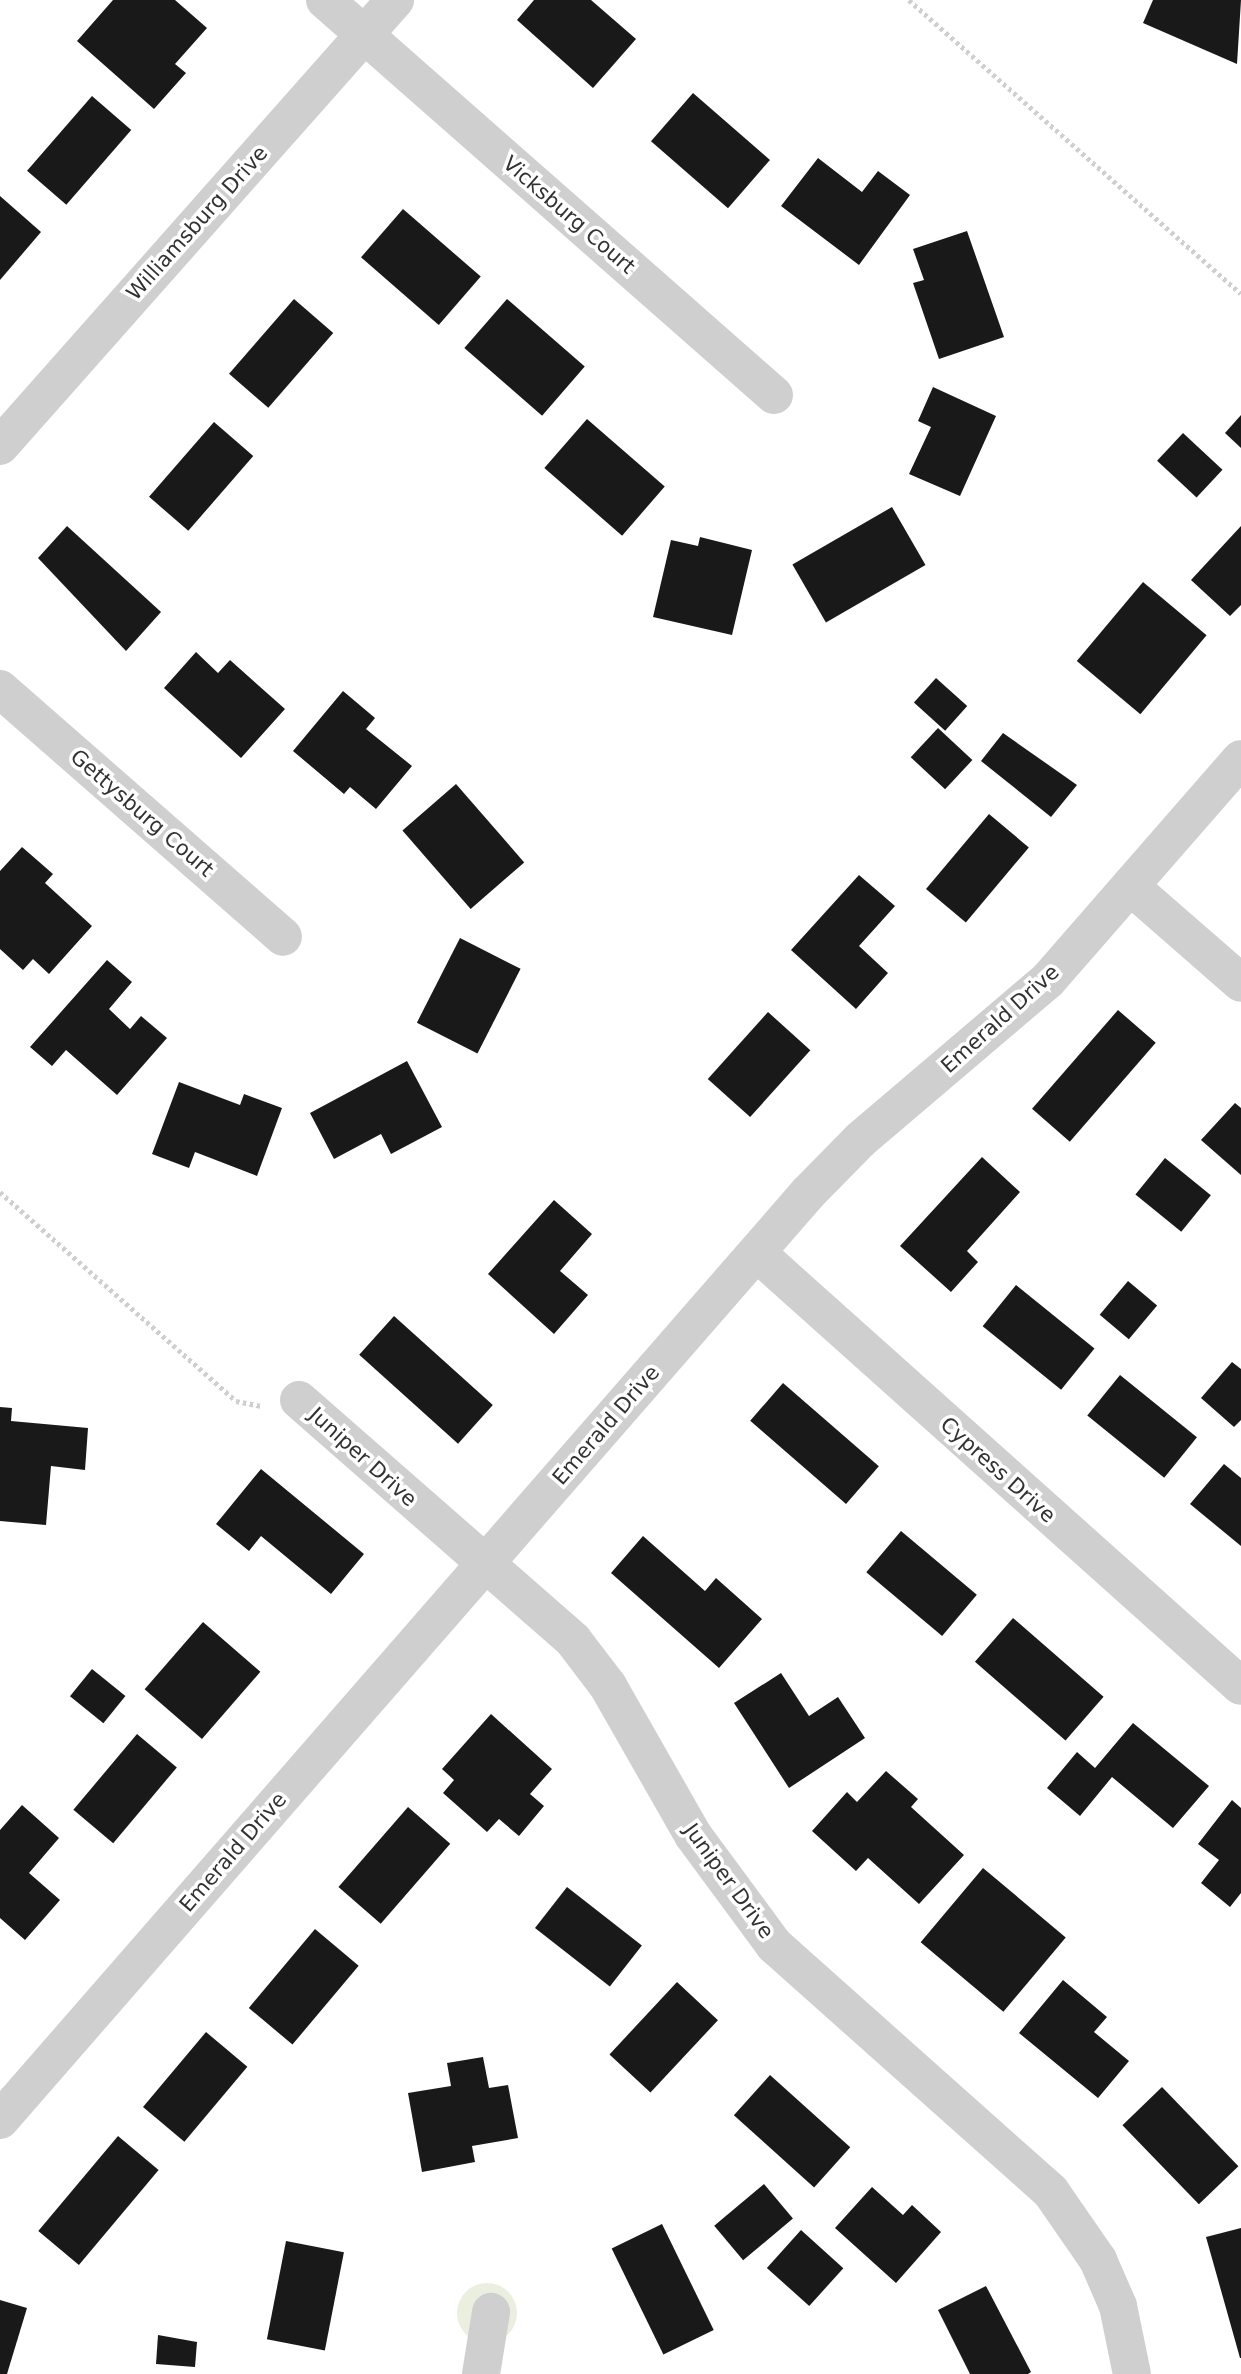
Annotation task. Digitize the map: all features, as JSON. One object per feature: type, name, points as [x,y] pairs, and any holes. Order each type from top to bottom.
[{"type":"street","name":"Vicksburg Court","points":[[325,0],[774,395]]},
{"type":"street","name":"Williamsburg Drive","points":[[0,446],[394,0]]},
{"type":"street","name":"Gettysburg Court","points":[[0,688],[283,937]]},
{"type":"street","name":"Emerald Drive","points":[[0,2120],[757,1253],[860,1140],[1048,979],[1241,759]]},
{"type":"street","points":[[1130,886],[1241,983]]},
{"type":"street","name":"Cypress Drive","points":[[757,1253],[1241,1686]]},
{"type":"street","name":"Juniper Drive","points":[[287,1404],[485,1564],[573,1640],[608,1686],[693,1835],[774,1945],[1051,2192],[1080,2227],[1118,2306],[1132,2374]]},
{"type":"street","points":[[481,2374],[491,2312]]},
{"type":"path","points":[[909,0],[1241,294]]},
{"type":"path","points":[[0,1192],[236,1401],[287,1404]]},
{"type":"shaded area","points":[[481,2283],[493,2283],[512,2296],[517,2313],[515,2325],[504,2338],[493,2343],[481,2343],[462,2330],[457,2319],[457,2307],[470,2288]]},
{"type":"building","points":[[113,0],[175,0],[207,28],[175,64],[186,73],[154,109],[77,41]]},
{"type":"building","points":[[534,0],[591,0],[636,39],[593,88],[517,20]]},
{"type":"building","points":[[1153,0],[1241,0],[1237,64],[1143,23]]},
{"type":"building","points":[[693,93],[770,160],[728,208],[651,141]]},
{"type":"building","points":[[92,96],[131,130],[66,205],[27,171]]},
{"type":"building","points":[[818,158],[862,192],[878,171],[910,195],[859,265],[781,206]]},
{"type":"building","points":[[0,196],[41,232],[0,280]]},
{"type":"building","points":[[403,209],[481,277],[439,325],[361,257]]},
{"type":"building","points":[[967,231],[1004,337],[939,359],[913,283],[924,280],[913,249]]},
{"type":"building","points":[[294,299],[333,333],[268,408],[229,374]]},
{"type":"building","points":[[507,299],[585,367],[542,416],[464,348]]},
{"type":"building","points":[[933,387],[996,416],[960,496],[909,474],[931,427],[918,421]]},
{"type":"building","points":[[1241,415],[1241,448],[1225,433]]},
{"type":"building","points":[[587,419],[665,487],[622,536],[544,468]]},
{"type":"building","points":[[214,422],[253,456],[188,531],[149,497]]},
{"type":"building","points":[[1183,433],[1222,470],[1197,498],[1157,461]]},
{"type":"building","points":[[892,507],[926,565],[826,623],[792,564]]},
{"type":"building","points":[[67,526],[161,612],[126,651],[38,558]]},
{"type":"building","points":[[1241,526],[1241,605],[1230,616],[1191,580]]},
{"type":"building","points":[[700,537],[752,550],[732,635],[653,617],[671,540],[698,546]]},
{"type":"building","points":[[1143,582],[1207,635],[1140,714],[1077,661]]},
{"type":"building","points":[[196,652],[218,673],[230,660],[285,709],[241,758],[164,688]]},
{"type":"building","points":[[936,678],[967,706],[945,731],[914,703]]},
{"type":"building","points":[[343,691],[375,718],[366,729],[412,766],[376,809],[350,787],[344,794],[293,751]]},
{"type":"building","points":[[938,728],[972,760],[945,789],[911,757]]},
{"type":"building","points":[[1003,733],[1077,785],[1051,817],[981,761]]},
{"type":"building","points":[[456,784],[524,862],[471,909],[402,831]]},
{"type":"building","points":[[989,814],[1029,847],[966,922],[926,889]]},
{"type":"building","points":[[22,847],[53,874],[45,883],[92,926],[49,974],[33,959],[23,970],[0,949],[0,871]]},
{"type":"building","points":[[859,875],[895,906],[859,946],[888,973],[856,1009],[791,950]]},
{"type":"building","points":[[460,938],[521,969],[477,1054],[417,1023]]},
{"type":"building","points":[[107,960],[132,982],[109,1009],[130,1029],[141,1016],[167,1038],[117,1095],[66,1050],[52,1066],[30,1047]]},
{"type":"building","points":[[1118,1010],[1156,1043],[1070,1142],[1032,1109]]},
{"type":"building","points":[[768,1012],[810,1050],[750,1117],[708,1079]]},
{"type":"building","points":[[407,1061],[442,1127],[391,1154],[381,1134],[334,1159],[310,1113]]},
{"type":"building","points":[[179,1082],[240,1105],[244,1094],[282,1108],[257,1176],[195,1152],[189,1168],[152,1154]]},
{"type":"building","points":[[1235,1103],[1241,1108],[1241,1175],[1201,1140]]},
{"type":"building","points":[[982,1157],[1020,1192],[967,1251],[978,1262],[951,1292],[900,1246]]},
{"type":"building","points":[[1165,1158],[1211,1195],[1181,1232],[1135,1195]]},
{"type":"building","points":[[554,1200],[592,1234],[560,1271],[588,1295],[554,1334],[488,1274]]},
{"type":"building","points":[[1128,1281],[1157,1305],[1129,1339],[1100,1315]]},
{"type":"building","points":[[1016,1285],[1094,1349],[1061,1390],[983,1326]]},
{"type":"building","points":[[394,1316],[493,1405],[458,1444],[359,1355]]},
{"type":"building","points":[[1232,1362],[1241,1369],[1241,1420],[1234,1427],[1201,1398]]},
{"type":"building","points":[[1120,1375],[1197,1437],[1164,1478],[1087,1415]]},
{"type":"building","points":[[783,1383],[879,1466],[846,1504],[750,1421]]},
{"type":"building","points":[[0,1407],[12,1408],[11,1421],[88,1428],[85,1470],[51,1466],[46,1525],[0,1521]]},
{"type":"building","points":[[1224,1464],[1241,1478],[1241,1546],[1190,1504]]},
{"type":"building","points":[[261,1469],[364,1554],[331,1594],[261,1536],[249,1551],[216,1524]]},
{"type":"building","points":[[901,1531],[977,1595],[942,1636],[866,1572]]},
{"type":"building","points":[[643,1536],[705,1591],[716,1578],[762,1619],[719,1668],[611,1573]]},
{"type":"building","points":[[1013,1618],[1104,1697],[1066,1741],[975,1662]]},
{"type":"building","points":[[203,1622],[260,1672],[202,1739],[145,1689]]},
{"type":"building","points":[[92,1669],[125,1696],[103,1723],[70,1696]]},
{"type":"building","points":[[781,1673],[809,1716],[838,1697],[865,1738],[789,1788],[734,1703]]},
{"type":"building","points":[[491,1714],[552,1769],[530,1794],[544,1806],[519,1836],[499,1819],[487,1832],[443,1793],[454,1780],[442,1769]]},
{"type":"building","points":[[1133,1723],[1209,1786],[1173,1828],[1112,1777],[1080,1816],[1047,1788],[1077,1752],[1095,1768]]},
{"type":"building","points":[[137,1734],[177,1767],[113,1843],[73,1810]]},
{"type":"building","points":[[886,1771],[918,1799],[911,1807],[964,1855],[919,1904],[868,1858],[856,1871],[812,1831],[847,1792],[857,1802]]},
{"type":"building","points":[[1232,1800],[1241,1808],[1241,1893],[1230,1907],[1201,1883],[1219,1860],[1198,1844]]},
{"type":"building","points":[[22,1805],[59,1838],[29,1873],[60,1900],[25,1940],[0,1918],[0,1830]]},
{"type":"building","points":[[408,1807],[450,1844],[381,1924],[338,1887]]},
{"type":"building","points":[[983,1868],[1066,1937],[1003,2012],[921,1942]]},
{"type":"building","points":[[567,1887],[642,1945],[610,1986],[535,1928]]},
{"type":"building","points":[[315,1929],[359,1966],[292,2045],[249,2008]]},
{"type":"building","points":[[1063,1980],[1107,2017],[1094,2032],[1129,2061],[1098,2098],[1019,2033]]},
{"type":"building","points":[[677,1982],[718,2020],[650,2093],[609,2054]]},
{"type":"building","points":[[206,2032],[247,2067],[184,2142],[143,2107]]},
{"type":"building","points":[[483,2057],[489,2088],[508,2085],[518,2138],[472,2146],[475,2162],[422,2172],[408,2093],[451,2086],[447,2063]]},
{"type":"building","points":[[770,2075],[850,2147],[814,2187],[734,2115]]},
{"type":"building","points":[[1162,2087],[1238,2166],[1199,2204],[1122,2125]]},
{"type":"building","points":[[118,2136],[159,2170],[79,2265],[38,2231]]},
{"type":"building","points":[[764,2184],[793,2218],[743,2260],[714,2226]]},
{"type":"building","points":[[872,2187],[903,2215],[912,2205],[941,2232],[896,2283],[835,2228]]},
{"type":"building","points":[[662,2224],[714,2330],[663,2355],[612,2249]]},
{"type":"building","points":[[1241,2228],[1241,2358],[1240,2358],[1206,2237]]},
{"type":"building","points":[[801,2230],[843,2268],[809,2306],[767,2268]]},
{"type":"building","points":[[286,2241],[344,2252],[325,2350],[267,2339]]},
{"type":"building","points":[[986,2286],[1031,2372],[1028,2374],[970,2374],[938,2310]]},
{"type":"building","points":[[0,2300],[27,2308],[7,2374],[0,2374]]},
{"type":"building","points":[[158,2335],[197,2342],[195,2367],[156,2364]]}]
